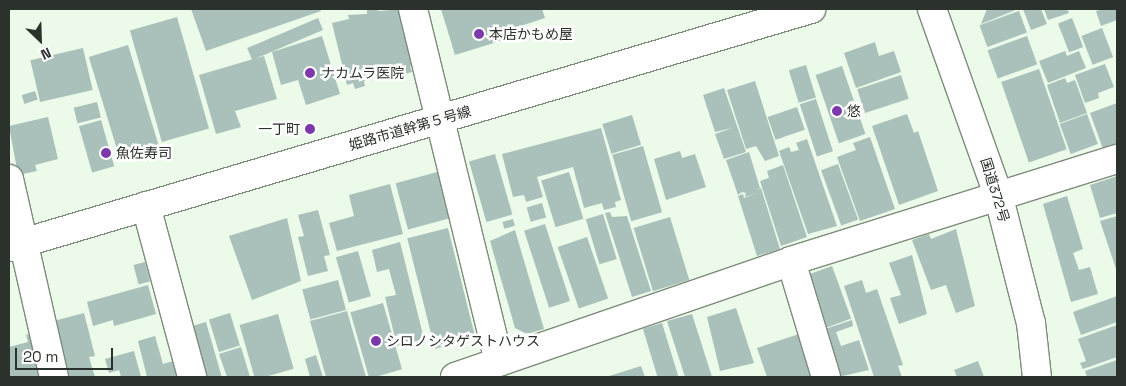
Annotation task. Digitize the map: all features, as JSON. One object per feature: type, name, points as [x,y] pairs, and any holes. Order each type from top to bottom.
[{"type":"main road","points":[[413,9],[500,362]]},
{"type":"main road","name":"姫路市道幹第５号線","points":[[16,245],[811,9]]},
{"type":"main road","name":"国道372号","points":[[932,9],[998,194],[1031,323],[1037,377]]},
{"type":"main road","points":[[455,377],[791,261],[998,194],[1117,159]]},
{"type":"main road","points":[[9,179],[16,245],[54,377]]},
{"type":"main road","points":[[146,206],[192,377]]},
{"type":"main road","points":[[791,261],[826,377]]},
{"type":"building","points":[[191,9],[320,9],[321,11],[206,51]]},
{"type":"building","points":[[400,9],[414,66],[410,66],[412,72],[396,76],[395,71],[388,73],[387,68],[369,73],[371,79],[364,81],[365,86],[355,89],[353,83],[347,85],[332,23],[349,19],[348,15],[367,14],[367,10],[380,11]]},
{"type":"building","name":"本店かもめ屋","points":[[441,9],[542,9],[545,18],[508,30],[510,38],[455,55]]},
{"type":"building","points":[[987,9],[1018,9],[981,24]]},
{"type":"building","points":[[1023,9],[1041,9],[1047,24],[1031,30]]},
{"type":"building","points":[[1044,9],[1067,9],[1069,13],[1048,20]]},
{"type":"building","points":[[1117,9],[1117,20],[1101,26],[1096,11]]},
{"type":"building","points":[[1019,11],[1027,33],[987,47],[980,25]]},
{"type":"building","points":[[177,17],[209,129],[162,142],[130,31]]},
{"type":"building","points":[[318,18],[323,30],[252,60],[247,48]]},
{"type":"building","points":[[1072,18],[1083,47],[1069,52],[1058,23]]},
{"type":"building","points":[[1102,28],[1113,57],[1093,65],[1081,36]]},
{"type":"building","points":[[322,36],[340,94],[306,105],[298,80],[281,85],[272,52]]},
{"type":"building","points":[[1027,36],[1037,64],[998,79],[988,50]]},
{"type":"building","points":[[875,42],[879,56],[894,51],[901,72],[856,88],[844,53]]},
{"type":"building","points":[[128,45],[160,148],[120,160],[89,57]]},
{"type":"building","points":[[83,48],[93,90],[40,102],[30,60]]},
{"type":"building","points":[[1065,51],[1067,56],[1079,51],[1086,68],[1048,83],[1039,61]]},
{"type":"building","points":[[264,56],[277,99],[235,111],[241,127],[216,134],[199,75]]},
{"type":"building","points":[[1105,64],[1114,87],[1098,93],[1099,98],[1085,103],[1075,75]]},
{"type":"building","points":[[806,65],[816,98],[799,103],[789,70]]},
{"type":"building","points":[[842,66],[865,134],[839,143],[816,75]]},
{"type":"building","points":[[1039,69],[1067,149],[1029,162],[1001,82]]},
{"type":"building","points":[[901,75],[909,99],[865,113],[857,89]]},
{"type":"building","points":[[1065,78],[1067,83],[1075,80],[1087,113],[1060,123],[1047,85]]},
{"type":"building","points":[[755,81],[779,156],[765,161],[756,146],[746,149],[727,90]]},
{"type":"building","points":[[724,88],[746,152],[724,159],[715,134],[732,128],[715,132],[703,95]]},
{"type":"building","points":[[35,91],[38,100],[24,104],[22,95]]},
{"type":"building","points":[[816,99],[833,151],[817,157],[800,104]]},
{"type":"building","points":[[97,102],[101,118],[78,123],[74,108]]},
{"type":"building","points":[[1117,103],[1117,143],[1103,149],[1090,113]]},
{"type":"building","points":[[797,107],[805,130],[776,140],[768,117]]},
{"type":"building","points":[[907,114],[914,133],[918,131],[938,191],[899,205],[872,126]]},
{"type":"building","points":[[1087,114],[1098,144],[1071,154],[1060,124]]},
{"type":"building","points":[[632,115],[641,145],[611,154],[602,124]]},
{"type":"building","points":[[48,117],[58,159],[35,165],[37,171],[18,175],[9,126]]},
{"type":"building","points":[[101,120],[114,166],[92,172],[79,126]]},
{"type":"building","points":[[601,128],[621,200],[615,202],[616,207],[604,210],[602,203],[584,208],[573,167],[537,177],[543,197],[526,202],[524,195],[513,197],[502,154]]},
{"type":"building","points":[[870,137],[895,209],[860,221],[837,157],[856,150],[853,143]]},
{"type":"building","points":[[807,139],[837,226],[808,234],[779,151],[789,147],[791,152],[799,150],[796,143]]},
{"type":"building","points":[[643,146],[662,212],[631,221],[612,155]]},
{"type":"building","points":[[680,151],[682,158],[695,154],[706,187],[666,200],[654,159]]},
{"type":"building","points":[[749,152],[760,188],[756,190],[761,188],[780,249],[757,256],[738,196],[743,194],[744,198],[757,193],[745,197],[746,193],[742,192],[738,195],[726,160]]},
{"type":"building","points":[[495,154],[512,215],[486,222],[469,161]]},
{"type":"building","points":[[838,164],[858,219],[841,226],[821,170]]},
{"type":"building","points":[[783,165],[807,237],[781,246],[760,181],[769,178],[767,171]]},
{"type":"building","points":[[441,171],[453,217],[408,230],[396,183]]},
{"type":"building","points":[[569,172],[583,219],[556,227],[541,180]]},
{"type":"building","points":[[1117,176],[1117,213],[1100,218],[1090,185]]},
{"type":"building","points":[[390,184],[403,234],[337,251],[329,223],[354,216],[349,195]]},
{"type":"building","points":[[1067,196],[1083,249],[1073,253],[1079,270],[1090,267],[1098,294],[1071,302],[1043,204]]},
{"type":"building","points":[[542,203],[546,217],[531,222],[527,207]]},
{"type":"building","points":[[318,210],[330,255],[324,256],[328,271],[308,276],[298,237],[304,236],[298,215]]},
{"type":"building","points":[[610,212],[612,217],[627,216],[651,291],[632,297],[605,213]]},
{"type":"building","points":[[603,214],[617,259],[600,264],[586,219]]},
{"type":"building","points":[[1117,216],[1117,272],[1100,221]]},
{"type":"building","points":[[670,217],[689,280],[653,291],[634,228]]},
{"type":"building","points":[[287,218],[301,281],[252,300],[229,236]]},
{"type":"building","points":[[513,219],[515,226],[504,229],[502,222]]},
{"type":"building","points":[[545,224],[570,301],[549,308],[524,231]]},
{"type":"building","points":[[448,228],[476,339],[435,349],[407,238]]},
{"type":"building","points":[[956,229],[975,306],[956,313],[946,285],[931,290],[912,240],[929,234],[931,239]]},
{"type":"building","points":[[515,230],[544,329],[527,334],[515,328],[490,241]]},
{"type":"building","points":[[587,237],[608,298],[579,309],[558,247]]},
{"type":"building","points":[[400,242],[424,339],[397,346],[385,297],[396,295],[389,269],[377,272],[372,250]]},
{"type":"building","points":[[358,251],[371,296],[349,303],[336,257]]},
{"type":"building","points":[[912,255],[927,314],[899,324],[890,298],[901,295],[889,263]]},
{"type":"building","points":[[145,262],[150,281],[139,284],[133,265]]},
{"type":"building","points":[[832,266],[851,319],[825,328],[806,276]]},
{"type":"building","points":[[338,280],[346,310],[310,320],[302,290]]},
{"type":"building","points":[[862,280],[866,293],[877,289],[903,365],[898,366],[902,377],[874,377],[844,286]]},
{"type":"building","points":[[148,285],[156,314],[114,326],[113,320],[93,326],[87,302]]},
{"type":"building","points":[[1117,296],[1117,322],[1081,335],[1073,312]]},
{"type":"building","name":"シロノシタゲストハウス","points":[[383,303],[402,369],[369,377],[350,312]]},
{"type":"building","points":[[736,308],[754,363],[720,371],[707,317]]},
{"type":"building","points":[[347,311],[366,377],[326,377],[310,321]]},
{"type":"building","points":[[84,313],[95,356],[89,357],[95,377],[65,377],[50,322]]},
{"type":"building","points":[[230,313],[240,346],[219,352],[209,319]]},
{"type":"building","points":[[278,314],[294,369],[265,377],[254,377],[240,325]]},
{"type":"building","points":[[692,314],[712,377],[685,377],[667,321]]},
{"type":"building","points":[[852,320],[853,326],[836,332],[841,346],[859,340],[869,370],[838,377],[822,330]]},
{"type":"building","points":[[206,322],[222,377],[201,377],[187,328]]},
{"type":"building","points":[[662,323],[678,377],[658,377],[643,329]]},
{"type":"building","points":[[1117,325],[1117,357],[1083,369],[1080,363],[1086,361],[1078,339]]},
{"type":"building","points":[[33,333],[37,347],[32,348],[39,377],[9,377],[9,347],[28,342],[26,335]]},
{"type":"building","points":[[799,334],[812,377],[767,377],[757,348]]},
{"type":"building","points":[[155,336],[163,364],[173,361],[177,377],[147,377],[138,341]]},
{"type":"building","points":[[241,347],[250,377],[227,377],[219,354]]},
{"type":"building","points":[[134,351],[141,377],[121,377],[119,370],[109,373],[105,359]]},
{"type":"building","points":[[316,355],[323,377],[310,377],[305,359]]},
{"type":"building","points":[[1117,360],[1117,377],[1087,377],[1085,371]]},
{"type":"building","points":[[978,361],[984,377],[957,377],[954,370]]},
{"type":"building","points":[[641,366],[645,377],[606,377]]},
{"type":"place","name":"本店かもめ屋","points":[[479,34]]},
{"type":"place","name":"ナカムラ医院","points":[[310,73]]},
{"type":"place","name":"悠","points":[[837,111]]},
{"type":"place","name":"一丁町","points":[[310,129]]},
{"type":"place","name":"魚佐寿司","points":[[106,153]]},
{"type":"place","name":"シロノシタゲストハウス","points":[[376,341]]}]
